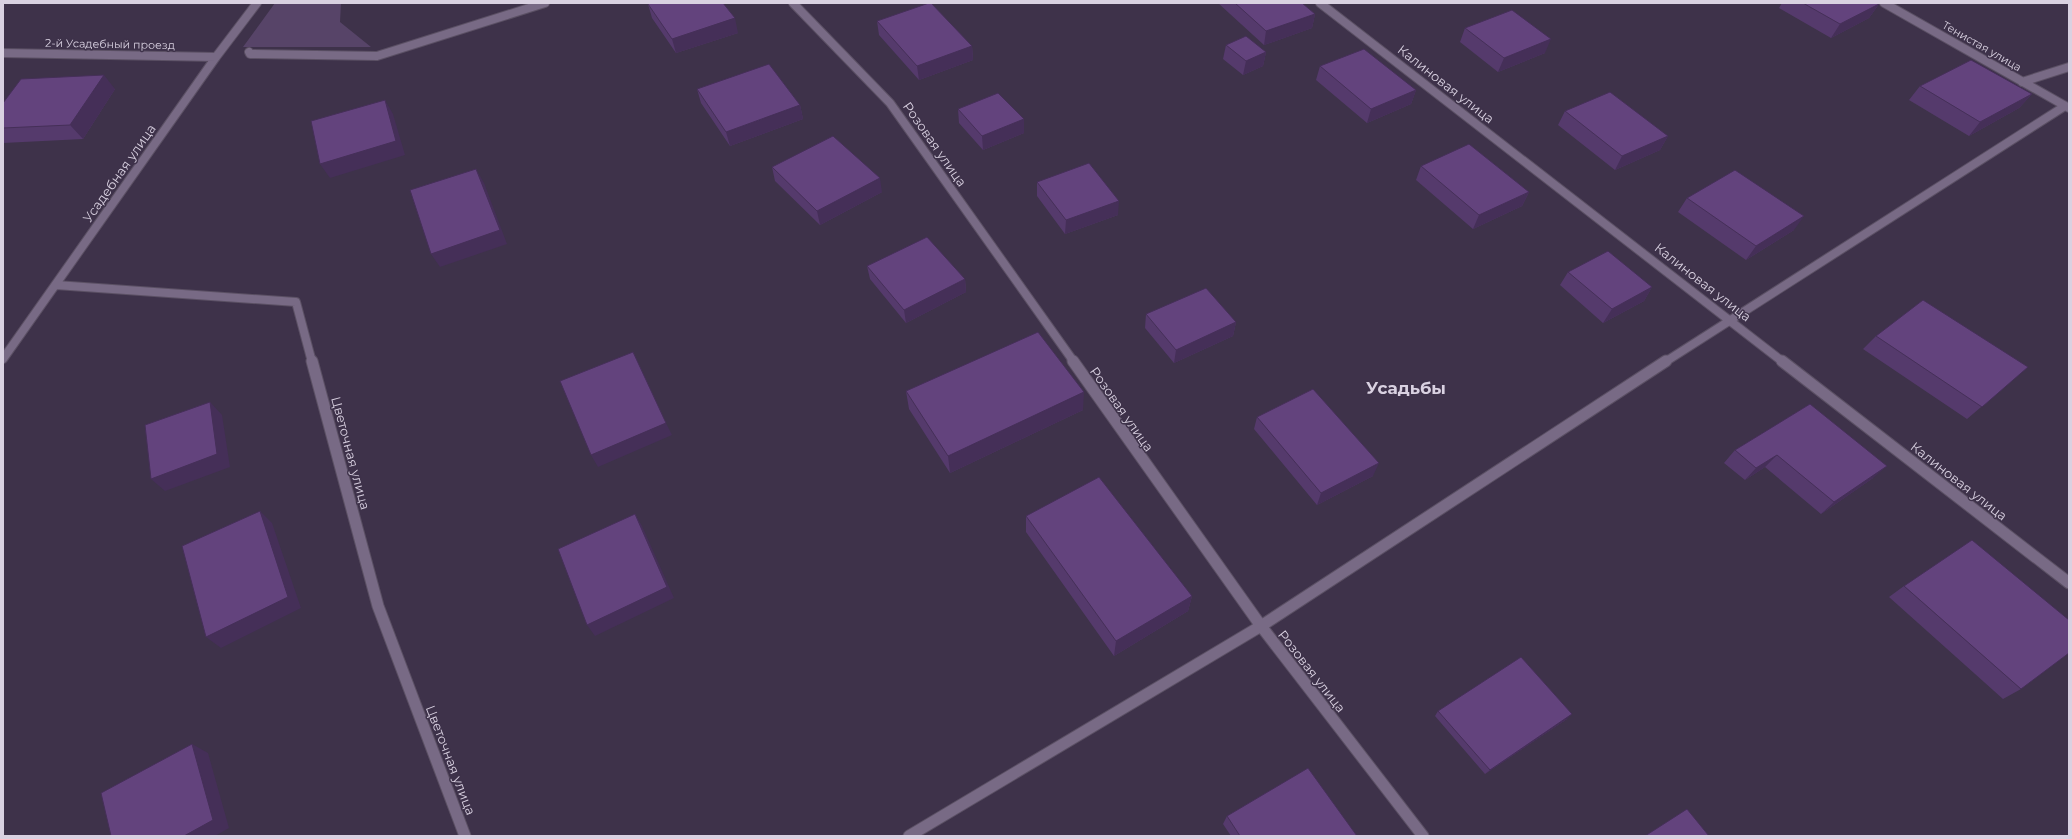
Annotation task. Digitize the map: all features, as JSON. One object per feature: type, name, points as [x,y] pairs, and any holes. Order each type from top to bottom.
[{"type":"street","name":"Усадебная улица","points":[[3,359],[216,57],[257,3]]},
{"type":"street","points":[[248,52],[250,54],[377,56],[545,3]]},
{"type":"street","name":"Розовая улица","points":[[793,3],[890,103],[1260,626],[1423,836]]},
{"type":"street","name":"Калиновая улица","points":[[1320,3],[2069,583]]},
{"type":"street","name":"Тенистая улица","points":[[1884,3],[2067,107]]},
{"type":"street","name":"2-й Усадебный проезд","points":[[3,53],[216,57]]},
{"type":"street","points":[[2022,82],[2069,67]]},
{"type":"street","points":[[909,836],[1260,626],[1730,319],[2067,107]]},
{"type":"street","name":"Цветочная улица","points":[[56,285],[296,302],[378,606],[465,836]]},
{"type":"shaded area","points":[[275,3],[341,3],[340,22],[371,47],[243,47]]},
{"type":"building","points":[[723,3],[735,18],[672,39],[648,4]]},
{"type":"building","points":[[931,3],[972,46],[917,66],[877,21]]},
{"type":"building","points":[[1235,3],[1302,3],[1315,14],[1266,31]]},
{"type":"building","points":[[1803,3],[1876,3],[1879,4],[1840,24]]},
{"type":"building","points":[[1512,10],[1551,39],[1504,58],[1465,28]]},
{"type":"building","points":[[1246,36],[1266,52],[1246,61],[1226,45]]},
{"type":"building","points":[[1364,49],[1416,90],[1371,109],[1320,66]]},
{"type":"building","points":[[1971,60],[2032,94],[1980,122],[1920,86]]},
{"type":"building","points":[[769,64],[800,105],[726,132],[697,89]]},
{"type":"building","points":[[104,75],[70,125],[3,128],[3,103],[21,79]]},
{"type":"building","points":[[1610,92],[1668,136],[1622,156],[1565,111]]},
{"type":"building","points":[[998,93],[1024,119],[982,136],[958,109]]},
{"type":"building","points":[[385,100],[396,141],[320,164],[311,121]]},
{"type":"building","points":[[833,136],[880,178],[817,211],[772,167]]},
{"type":"building","points":[[1469,144],[1529,192],[1479,215],[1421,166]]},
{"type":"building","points":[[1089,163],[1119,201],[1066,220],[1037,182]]},
{"type":"building","points":[[476,169],[500,230],[431,254],[410,190]]},
{"type":"building","points":[[1735,170],[1804,216],[1756,246],[1687,198]]},
{"type":"building","points":[[927,237],[965,279],[904,310],[867,266]]},
{"type":"building","points":[[1608,251],[1652,287],[1612,309],[1568,272]]},
{"type":"building","points":[[1206,288],[1236,322],[1176,350],[1146,314]]},
{"type":"building","points":[[1923,300],[2028,367],[1982,407],[1876,336]]},
{"type":"building","points":[[1038,332],[1084,392],[948,456],[906,391]]},
{"type":"building","points":[[633,352],[666,423],[591,455],[560,381]]},
{"type":"building","points":[[1313,389],[1379,463],[1321,493],[1257,417]]},
{"type":"building","points":[[210,402],[217,454],[151,479],[145,425]]},
{"type":"building","points":[[1810,404],[1887,466],[1834,502],[1777,455],[1756,468],[1735,450]]},
{"type":"building","points":[[1099,477],[1192,596],[1116,641],[1026,516]]},
{"type":"building","points":[[260,511],[288,597],[206,637],[182,546]]},
{"type":"building","points":[[635,514],[667,587],[587,625],[558,549]]},
{"type":"building","points":[[1972,540],[2069,620],[2069,653],[2021,689],[1904,586]]},
{"type":"building","points":[[1521,657],[1572,714],[1490,770],[1438,711]]},
{"type":"building","points":[[192,744],[213,820],[184,836],[111,836],[101,793]]},
{"type":"building","points":[[1308,768],[1357,836],[1240,836],[1227,816]]},
{"type":"building","points":[[1687,809],[1709,836],[1645,836]]},
{"type":"district","name":"Усадьбы","points":[[1406,388]]}]
